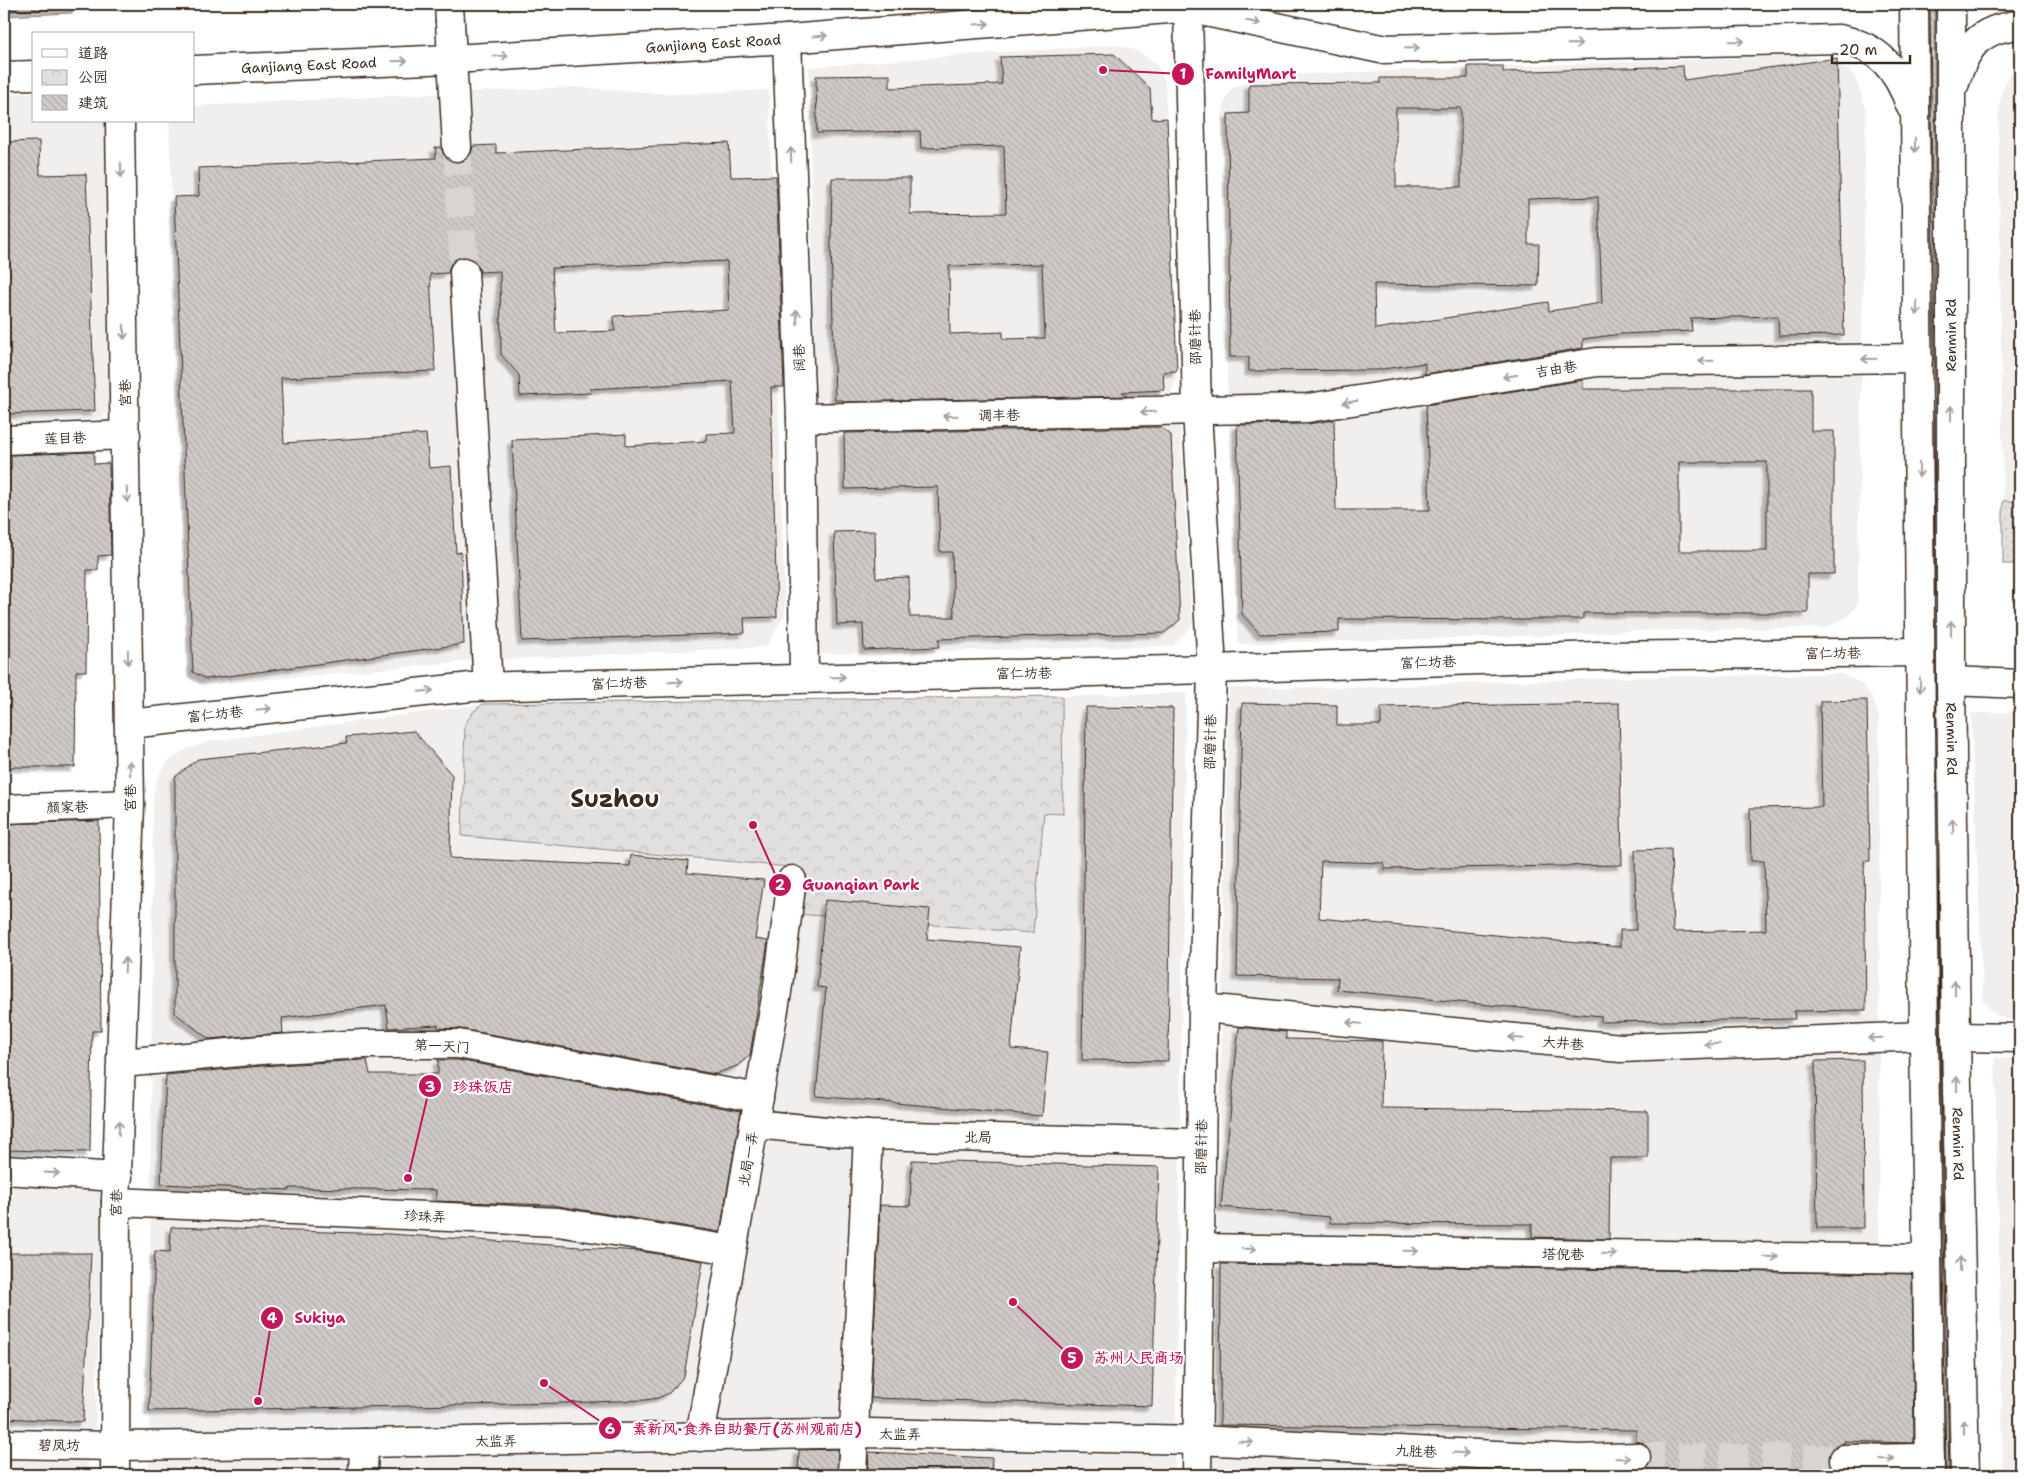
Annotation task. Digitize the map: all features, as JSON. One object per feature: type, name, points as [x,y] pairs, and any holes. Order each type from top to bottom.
[{"type":"street","name":"Ganjiang East Road","points":[[195,70],[452,59],[787,39],[1233,4]]},
{"type":"street","points":[[1844,1459],[1930,1467],[1914,6]]},
{"type":"street","name":"Renmin Rd","points":[[1951,6],[1951,681],[1965,1475]]},
{"type":"street","points":[[1188,8],[1381,49],[1839,39],[1868,49],[1891,67],[1905,89],[1914,115]]},
{"type":"street","name":"邵磨针巷","points":[[1188,8],[1196,411],[1212,669],[1203,1008],[1196,1475]]},
{"type":"street","points":[[450,13],[457,147]]},
{"type":"street","points":[[1951,102],[1961,66],[1978,39],[1992,30],[2020,25]]},
{"type":"street","name":"阔巷","points":[[787,39],[801,418],[804,678]]},
{"type":"street","points":[[4,76],[32,75]]},
{"type":"street","name":"宫巷","points":[[115,1475],[117,1190],[130,804],[120,122]]},
{"type":"street","points":[[464,272],[488,686]]},
{"type":"street","name":"吉由巷","points":[[1196,411],[1308,408],[1597,362],[1918,358]]},
{"type":"street","name":"调丰巷","points":[[801,418],[1196,411]]},
{"type":"street","name":"莲目巷","points":[[4,440],[126,435]]},
{"type":"street","name":"富仁坊巷","points":[[129,724],[395,694],[488,686],[1212,669],[1588,656],[1920,652]]},
{"type":"street","points":[[1951,681],[2020,684]]},
{"type":"street","name":"颜家巷","points":[[4,809],[130,804]]},
{"type":"street","name":"北局一弄","points":[[700,1437],[777,992],[792,880]]},
{"type":"street","name":"大井巷","points":[[1203,1008],[1621,1048],[1924,1036]]},
{"type":"street","points":[[1956,1037],[2020,1038]]},
{"type":"street","name":"第一天门","points":[[122,1063],[261,1050],[364,1044],[458,1044],[756,1111]]},
{"type":"street","name":"北局","points":[[756,1111],[868,1135],[1202,1144]]},
{"type":"street","points":[[852,1475],[868,1135]]},
{"type":"street","name":"珍珠弄","points":[[4,1170],[117,1190],[558,1222],[732,1250]]},
{"type":"street","name":"塔倪巷","points":[[1200,1248],[1927,1259]]},
{"type":"street","name":"太监弄","points":[[115,1446],[855,1434],[1197,1440]]},
{"type":"street","name":"九胜巷","points":[[1197,1440],[1579,1459],[1636,1457]]},
{"type":"street","points":[[363,1475],[364,1443]]},
{"type":"street","name":"碧凤坊","points":[[4,1444],[115,1446]]},
{"type":"shaded area","points":[[1118,45],[1138,51],[1156,64],[1165,80],[1176,380],[1171,393],[1155,406],[1180,421],[1192,626],[1173,646],[819,654],[809,67]]},
{"type":"shaded area","points":[[1809,56],[1837,62],[1855,76],[1866,108],[1858,586],[1857,605],[1847,617],[1825,628],[1630,631],[1565,635],[1238,644],[1227,378],[1222,115],[1225,101],[1231,89],[1257,76]]},
{"type":"shaded area","points":[[2020,58],[2020,501],[2003,501],[1998,114],[2003,88]]},
{"type":"shaded area","points":[[571,87],[674,94],[769,90],[785,614],[766,647],[470,661],[208,685],[194,682],[187,676],[169,122],[195,122],[195,106]]},
{"type":"shaded area","points":[[32,93],[32,122],[105,122],[113,396],[110,409],[103,417],[90,420],[4,424],[4,94]]},
{"type":"shaded area","points":[[1842,674],[1861,683],[1873,698],[1879,718],[1880,1475],[1212,1475],[1229,688],[1367,687],[1639,677]]},
{"type":"shaded area","points":[[1186,693],[1175,1475],[149,1475],[153,796],[157,778],[168,761],[187,749],[211,741],[483,704],[474,711],[462,836],[800,868],[797,914],[1033,933],[1044,813],[1063,813],[1062,696]]},
{"type":"shaded area","points":[[2020,712],[2020,1020],[2011,1020],[1995,1015],[1983,1001],[1971,713]]},
{"type":"shaded area","points":[[1995,1058],[2020,1058],[2020,1475],[2003,1475]]},
{"type":"shaded area","points":[[4,1178],[104,1181],[95,1434],[4,1433]]},
{"type":"shaded area","points":[[4,1457],[89,1459],[88,1475],[4,1475]]},
{"type":"green space","points":[[2003,501],[2020,501],[2020,564],[2003,564]]},
{"type":"green space","points":[[1062,696],[1063,814],[1044,813],[1033,933],[797,914],[800,868],[462,836],[465,724],[474,711],[483,704]]},
{"type":"water","points":[[4,4],[73,4],[72,13],[4,16]]},
{"type":"building","points":[[1930,4],[1935,4],[1935,597],[1934,358]]},
{"type":"building","points":[[1114,54],[1150,88],[1152,119],[1167,118],[1177,371],[1163,372],[1164,390],[1122,392],[1127,396],[843,402],[843,400],[835,400],[831,243],[832,178],[910,178],[910,214],[1006,213],[1004,146],[921,148],[920,131],[817,133],[816,76],[890,75],[890,88],[1002,84],[1000,57]],"holes":[[[1042,264],[1045,338],[1003,339],[1003,332],[950,334],[949,266]]]},
{"type":"building","points":[[1837,58],[1844,335],[1779,336],[1778,316],[1691,318],[1692,331],[1621,334],[1583,339],[1583,348],[1425,374],[1425,363],[1376,370],[1249,371],[1249,357],[1230,357],[1228,114],[1249,113],[1249,84],[1380,83],[1380,78],[1468,78],[1468,66],[1503,66],[1503,72],[1683,66],[1684,80]],"holes":[[[1396,108],[1461,108],[1461,187],[1396,187]],[[1598,197],[1602,303],[1549,311],[1548,302],[1375,329],[1374,284],[1538,286],[1539,244],[1528,244],[1528,199]]]},
{"type":"building","points":[[39,141],[40,175],[86,174],[95,411],[4,414],[4,142]]},
{"type":"building","points":[[729,143],[731,177],[776,176],[784,387],[771,387],[777,617],[744,618],[745,633],[522,641],[512,440],[626,434],[626,446],[706,441],[706,434],[735,433],[732,381],[590,389],[591,393],[520,396],[519,375],[501,354],[500,271],[480,272],[477,264],[471,258],[463,256],[456,259],[450,265],[448,273],[430,274],[435,371],[281,378],[284,443],[426,434],[429,468],[451,466],[456,553],[461,552],[464,644],[206,679],[193,672],[174,197],[199,196],[198,168],[436,158],[435,148],[441,147],[444,156],[450,161],[457,163],[466,160],[471,154],[473,146],[496,145],[496,153]],"holes":[[[727,261],[729,310],[614,316],[615,331],[556,333],[552,268]]]},
{"type":"building","points":[[1583,380],[1583,389],[1811,389],[1811,431],[1834,431],[1834,574],[1808,574],[1808,613],[1583,613],[1583,619],[1530,620],[1339,619],[1339,632],[1260,634],[1242,614],[1237,425],[1308,424],[1334,420],[1336,510],[1430,510],[1426,405]],"holes":[[[1679,462],[1767,462],[1767,551],[1679,551]]]},
{"type":"building","points":[[1161,427],[1171,435],[1180,620],[1164,633],[939,639],[939,647],[864,650],[863,624],[837,625],[834,532],[875,531],[876,578],[909,577],[910,617],[954,617],[952,552],[940,552],[938,487],[845,489],[844,433]]},
{"type":"building","points":[[94,452],[94,464],[109,463],[111,555],[98,556],[98,570],[87,570],[86,671],[76,671],[75,767],[4,767],[4,470],[11,470],[11,455]]},
{"type":"building","points":[[1867,700],[1870,861],[1864,861],[1866,1010],[1794,1011],[1795,1019],[1601,1022],[1601,1016],[1337,990],[1338,978],[1237,976],[1242,703],[1337,705],[1337,725],[1381,725],[1381,707],[1619,703],[1622,865],[1384,869],[1384,863],[1321,861],[1319,918],[1620,947],[1620,930],[1636,930],[1635,850],[1671,849],[1673,932],[1766,930],[1764,861],[1751,861],[1750,808],[1822,807],[1820,701]]},
{"type":"building","points":[[1086,707],[1173,708],[1168,1061],[1082,1060]]},
{"type":"building","points":[[414,731],[452,775],[450,858],[630,866],[631,855],[688,861],[687,873],[764,880],[755,939],[768,941],[750,1055],[737,1066],[715,1074],[461,1029],[438,1028],[438,1025],[389,1028],[386,1005],[282,1018],[283,1033],[209,1039],[175,1013],[175,777],[198,759],[347,743],[346,737]]},
{"type":"building","points":[[99,821],[101,1031],[92,1031],[90,1152],[4,1150],[4,824]]},
{"type":"building","points":[[1938,868],[1941,1068],[1940,1037]]},
{"type":"building","points":[[825,900],[930,909],[927,939],[1020,947],[1011,1049],[1048,1052],[1042,1116],[816,1096],[826,988],[817,987]]},
{"type":"building","points":[[1239,1027],[1286,1032],[1286,1039],[1382,1041],[1381,1108],[1648,1111],[1648,1158],[1610,1158],[1609,1239],[1532,1237],[1532,1224],[1330,1223],[1330,1217],[1221,1207]]},
{"type":"building","points":[[367,1060],[370,1074],[438,1074],[438,1060],[457,1060],[741,1111],[720,1232],[552,1205],[436,1201],[436,1190],[290,1188],[290,1190],[161,1184],[166,1075],[262,1066]]},
{"type":"building","points":[[1863,1060],[1864,1228],[1817,1228],[1815,1061]]},
{"type":"building","points":[[1941,1068],[1949,1475],[1946,1475]]},
{"type":"building","points":[[912,1160],[1159,1167],[1152,1406],[871,1398],[880,1205],[910,1206]]},
{"type":"building","points":[[171,1227],[390,1234],[639,1251],[703,1261],[684,1376],[669,1393],[658,1398],[645,1400],[149,1411],[155,1251],[170,1252]]},
{"type":"building","points":[[4,1253],[91,1253],[83,1422],[4,1418]]},
{"type":"building","points":[[1221,1264],[1912,1274],[1914,1443],[1844,1441],[1844,1443],[1836,1445],[1828,1459],[1831,1467],[1836,1472],[1844,1475],[1635,1475],[1635,1473],[1644,1470],[1650,1465],[1652,1457],[1649,1448],[1644,1443],[1636,1441],[1636,1430],[1220,1425]]},
{"type":"building","points":[[838,1449],[837,1475],[798,1475],[799,1450]]},
{"type":"building","points":[[869,1452],[992,1458],[991,1475],[868,1475]]},
{"type":"tunnel","points":[[457,147],[464,272]]},
{"type":"tunnel","points":[[1636,1457],[1844,1459]]},
{"type":"place","name":"FamilyMart","points":[[1103,70]]},
{"type":"place","name":"Guanqian Park","points":[[753,825]]},
{"type":"place","name":"珍珠饭店","points":[[408,1178]]},
{"type":"place","name":"苏州人民商场","points":[[1013,1302]]},
{"type":"place","name":"素新风·食养自助餐厅(苏州观前店)","points":[[544,1383]]},
{"type":"place","name":"Sukiya","points":[[258,1401]]},
{"type":"district","name":"Suzhou","points":[[615,799]]}]
